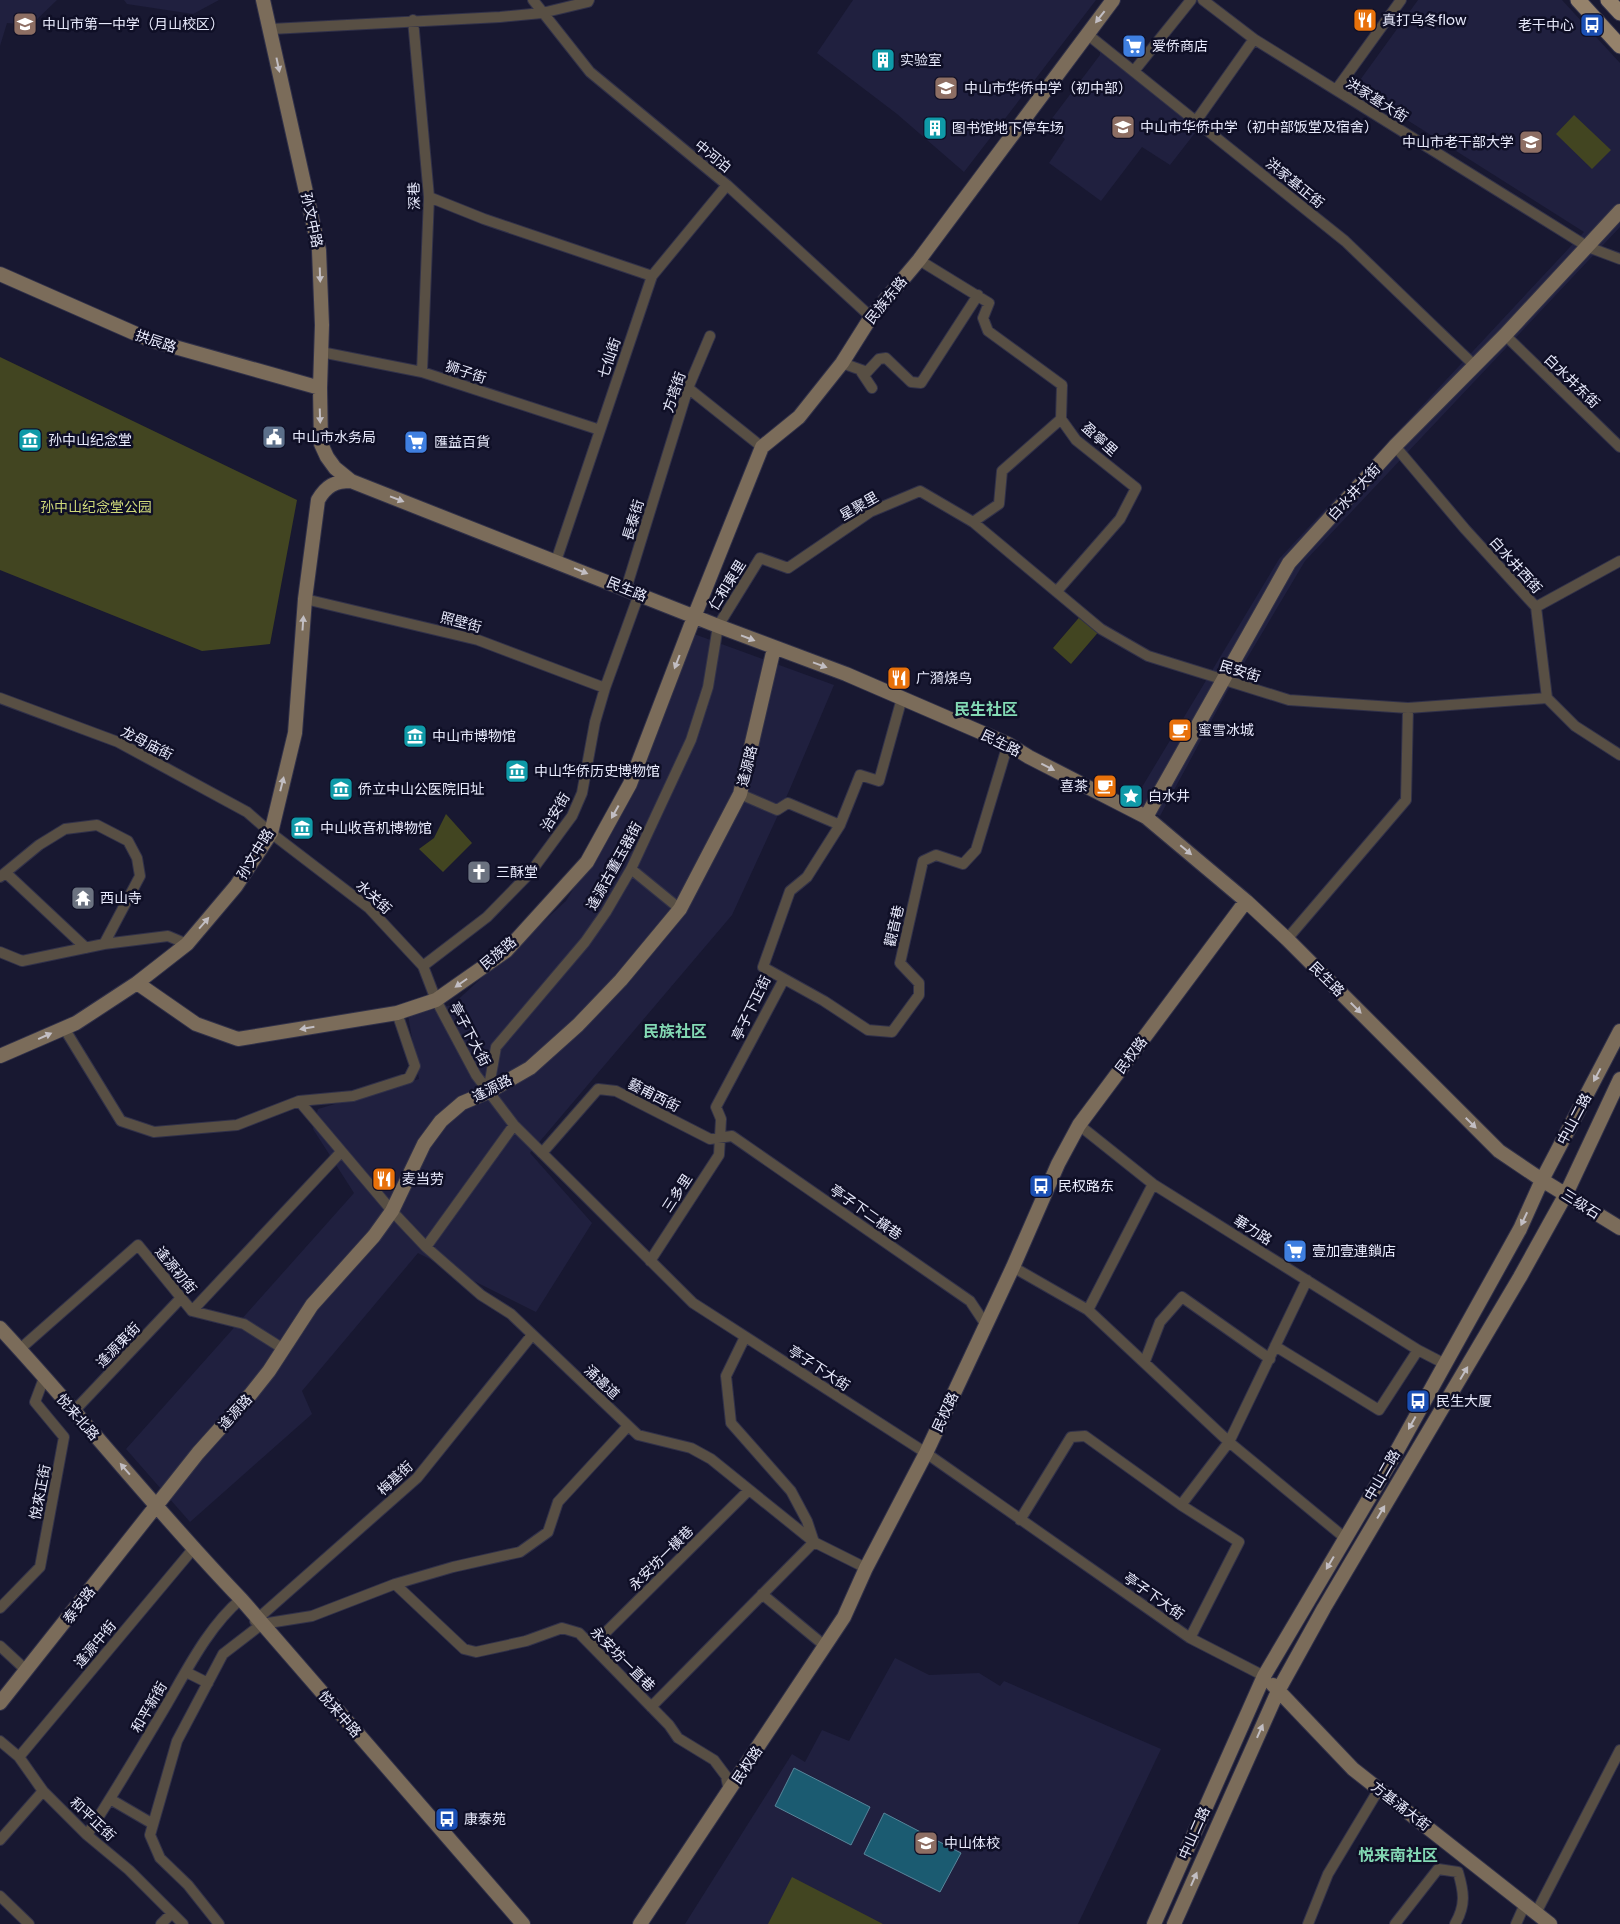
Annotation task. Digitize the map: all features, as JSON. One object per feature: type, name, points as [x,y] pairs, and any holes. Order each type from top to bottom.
[{"type":"main road","points":[[1578,0],[1620,46]]},
{"type":"main road","points":[[1608,0],[1620,13]]},
{"type":"street","name":"孙文中路","points":[[263,0],[319,250],[322,325],[321,444],[335,468],[351,481]]},
{"type":"street","name":"中河泊","points":[[533,0],[590,72],[727,185],[871,317]]},
{"type":"street","points":[[270,29],[413,20],[500,17],[542,13],[588,2],[589,0]]},
{"type":"street","name":"民族东路","points":[[762,446],[799,417],[842,362],[871,317],[919,260],[1114,0]]},
{"type":"street","points":[[1134,71],[1191,0]]},
{"type":"street","name":"洪家基大街","points":[[1203,0],[1254,40],[1588,247],[1620,259]]},
{"type":"street","points":[[1336,90],[1401,0]]},
{"type":"street","name":"深巷","points":[[413,20],[430,197],[422,372]]},
{"type":"street","name":"洪家基正街","points":[[1087,34],[1346,241],[1474,365]]},
{"type":"street","points":[[1196,121],[1254,40]]},
{"type":"street","name":"七仙街","points":[[556,561],[652,276],[727,185]]},
{"type":"street","points":[[430,197],[484,219],[652,276]]},
{"type":"street","name":"白水井大街","points":[[1146,817],[1289,563],[1395,446],[1505,335],[1620,211]]},
{"type":"street","points":[[919,260],[989,303],[983,318],[988,331],[1062,385],[1061,419],[1002,471],[999,504],[973,522]]},
{"type":"street","name":"拱辰路","points":[[0,274],[150,340],[320,388]]},
{"type":"street","points":[[842,362],[867,372],[879,359],[886,358],[911,382],[920,383],[978,295]]},
{"type":"street","name":"白水井东街","points":[[1505,335],[1620,446]]},
{"type":"street","name":"方塔街","points":[[666,459],[688,388],[710,336]]},
{"type":"street","name":"狮子街","points":[[321,352],[422,372],[600,430]]},
{"type":"street","points":[[860,370],[872,388]]},
{"type":"street","points":[[688,388],[762,446],[694,617]]},
{"type":"street","name":"盈寧里","points":[[1057,591],[1120,519],[1136,488],[1076,440],[1061,419]]},
{"type":"street","name":"白水井西街","points":[[1395,446],[1465,529],[1536,608],[1548,698]]},
{"type":"street","name":"長泰街","points":[[633,592],[666,459]]},
{"type":"street","name":"孙文中路","points":[[0,1056],[76,1022],[137,983],[187,944],[236,886],[271,833],[295,733],[305,599],[318,500],[327,487],[342,481],[351,481]]},
{"type":"street","name":"民生路","points":[[351,481],[694,617],[846,674],[1008,744],[1029,757],[1146,817],[1246,901],[1287,939],[1499,1151],[1542,1180]]},
{"type":"street","name":"星聚里","points":[[760,558],[788,568],[870,512],[920,490],[973,522]]},
{"type":"street","name":"民安街","points":[[973,522],[1101,629],[1148,656],[1223,680],[1289,700],[1408,708],[1548,698]]},
{"type":"street","name":"仁和東里","points":[[718,626],[760,558]]},
{"type":"street","points":[[1536,608],[1620,561]]},
{"type":"street","name":"治安街","points":[[423,966],[487,917],[530,873],[572,816],[582,793],[595,722],[633,592]]},
{"type":"street","name":"照壁街","points":[[305,599],[478,640],[605,688]]},
{"type":"street","name":"民族路","points":[[137,983],[196,1024],[238,1039],[397,1012],[436,1000],[506,951],[587,862],[630,784],[694,617]]},
{"type":"street","name":"逢源古董玉器街","points":[[488,1092],[496,1047],[585,942],[606,912],[631,869],[691,740],[708,687],[718,626]]},
{"type":"street","name":"逢源路","points":[[157,1505],[198,1453],[269,1371],[282,1348],[312,1305],[374,1236],[392,1211],[424,1144],[441,1122],[462,1103],[488,1092],[530,1068],[578,1026],[622,980],[680,909],[740,794],[774,648]]},
{"type":"street","name":"龙母庙街","points":[[0,698],[118,742],[248,812],[271,833]]},
{"type":"street","name":"亭子下正街","points":[[720,1138],[721,1119],[716,1107],[784,979],[763,968],[790,891],[807,877],[840,825],[860,775],[879,781],[902,698]]},
{"type":"street","points":[[1548,698],[1575,726],[1620,755]]},
{"type":"street","points":[[1287,939],[1406,800],[1408,708]]},
{"type":"street","name":"觀音巷","points":[[784,979],[824,1001],[868,1030],[892,1032],[919,995],[919,983],[900,963],[923,861],[936,854],[963,864],[976,850],[1008,744]]},
{"type":"street","points":[[740,794],[777,810],[788,803],[840,825]]},
{"type":"street","points":[[86,948],[3,875],[39,845],[65,829],[97,825],[128,841],[136,858],[140,876],[104,944]]},
{"type":"street","name":"水关街","points":[[271,833],[369,908],[423,966],[436,1000]]},
{"type":"street","points":[[631,869],[680,909]]},
{"type":"street","name":"民权路","points":[[640,1924],[844,1617],[866,1568],[926,1453],[1013,1267],[1058,1164],[1079,1125],[1246,901]]},
{"type":"street","points":[[0,952],[22,961],[104,944],[168,936],[187,944]]},
{"type":"street","name":"亭子下大街","points":[[436,1000],[476,1075],[514,1125],[693,1303],[926,1453],[1190,1638],[1264,1676]]},
{"type":"street","points":[[64,1028],[121,1121],[154,1132],[237,1125],[299,1101],[353,1096],[410,1078],[415,1066],[397,1012]]},
{"type":"street","name":"中山二路","points":[[1154,1924],[1264,1676],[1445,1364],[1520,1229],[1542,1180],[1620,1031]]},
{"type":"street","name":"中山二路","points":[[1174,1924],[1278,1691],[1324,1608],[1520,1277],[1566,1194],[1620,1079]]},
{"type":"street","name":"藝甫西街","points":[[542,1153],[598,1089],[616,1091],[710,1139],[720,1138]]},
{"type":"street","name":"涌邊道","points":[[299,1101],[392,1211],[426,1246],[481,1295],[510,1314],[638,1435],[691,1448],[711,1459],[814,1542],[866,1568]]},
{"type":"street","points":[[426,1246],[514,1125]]},
{"type":"street","name":"華力路","points":[[1079,1125],[1153,1184],[1418,1350],[1445,1364]]},
{"type":"street","name":"亭子下二橫巷","points":[[720,1138],[732,1136],[962,1295],[970,1301],[986,1325]]},
{"type":"street","name":"三多里","points":[[650,1261],[719,1155],[720,1138]]},
{"type":"street","points":[[192,1311],[341,1152]]},
{"type":"street","name":"三级石","points":[[1542,1180],[1620,1228]]},
{"type":"street","points":[[1088,1310],[1153,1184]]},
{"type":"street","name":"逢源初街","points":[[20,1349],[138,1245],[192,1311],[244,1324],[282,1348]]},
{"type":"street","points":[[1013,1267],[1088,1310],[1145,1361],[1229,1442],[1345,1538]]},
{"type":"street","points":[[1181,1504],[1229,1442],[1307,1280]]},
{"type":"street","points":[[1145,1361],[1160,1322],[1182,1297],[1270,1359]]},
{"type":"street","name":"逢源東街","points":[[74,1411],[181,1298]]},
{"type":"street","name":"悦来北路","points":[[0,1328],[157,1505]]},
{"type":"street","name":"梅基街","points":[[153,1824],[177,1741],[223,1654],[417,1478],[532,1335]]},
{"type":"street","points":[[651,1706],[814,1542],[807,1521],[791,1491],[731,1423],[726,1376],[745,1337]]},
{"type":"street","points":[[1275,1346],[1380,1410],[1418,1350]]},
{"type":"street","name":"悅來正街","points":[[0,1608],[40,1567],[64,1437],[35,1402],[44,1378]]},
{"type":"street","points":[[258,1621],[312,1616],[395,1584],[454,1567],[520,1552],[548,1532],[558,1502],[628,1426]]},
{"type":"street","points":[[1020,1520],[1071,1437],[1085,1436],[1181,1504],[1239,1542],[1190,1638]]},
{"type":"street","name":"永安坊一橫巷","points":[[592,1646],[749,1490]]},
{"type":"street","name":"悦来中路","points":[[157,1505],[193,1549],[241,1599],[258,1621],[523,1924]]},
{"type":"street","name":"泰安路","points":[[0,1703],[157,1505]]},
{"type":"street","name":"逢源中街","points":[[19,1757],[193,1549]]},
{"type":"street","name":"永安坊一直巷","points":[[395,1584],[464,1648],[476,1652],[526,1641],[562,1628],[579,1633],[669,1724],[678,1738],[714,1760],[726,1776],[729,1792]]},
{"type":"street","points":[[762,1594],[825,1646]]},
{"type":"street","name":"和平新街","points":[[87,1835],[186,1672],[225,1613],[241,1599]]},
{"type":"street","points":[[0,1646],[27,1671]]},
{"type":"street","points":[[186,1672],[208,1683]]},
{"type":"street","name":"方基涌大街","points":[[1264,1676],[1353,1769],[1550,1924]]},
{"type":"street","name":"和平正街","points":[[0,1741],[19,1757],[43,1791],[87,1835],[129,1870],[183,1924]]},
{"type":"street","points":[[1516,1924],[1530,1908],[1617,1764],[1620,1750]]},
{"type":"street","points":[[1308,1924],[1328,1874],[1379,1789]]},
{"type":"street","points":[[0,1840],[43,1791]]},
{"type":"street","points":[[110,1799],[153,1824],[150,1835],[160,1858],[188,1885],[219,1924]]},
{"type":"street","points":[[1458,1872],[1467,1858]]},
{"type":"street","points":[[1395,1924],[1438,1869],[1458,1872]]},
{"type":"street","points":[[1455,1924],[1461,1914],[1464,1891],[1458,1872]]},
{"type":"street","points":[[0,1896],[23,1922]]},
{"type":"street","points":[[161,1924],[172,1913]]},
{"type":"shaded area","name":"中山市第一中学（月山校区）","points":[[0,0],[57,0],[31,25],[7,23],[0,46]]},
{"type":"shaded area","name":"中山市第一中学（月山校区）","points":[[124,0],[219,0],[193,14],[127,4]]},
{"type":"shaded area","name":"中山市华侨中学（初中部）","points":[[853,0],[1096,0],[964,172],[897,114],[817,53]]},
{"type":"shaded area","name":"中山市老干部大学","points":[[1418,0],[1562,0],[1620,63],[1620,227],[1305,561],[1227,692],[1160,816],[1133,802],[1279,559],[1584,232],[1355,87]]},
{"type":"shaded area","name":"中山市华侨中学（初中部饭堂及宿舍）","points":[[1100,52],[1198,129],[1170,165],[1142,147],[1101,201],[1049,163],[1065,139],[1047,125],[1100,55]]},
{"type":"shaded area","points":[[694,634],[834,685],[789,791],[732,915],[530,1153],[592,1223],[536,1312],[418,1253],[302,1391],[312,1414],[190,1522],[126,1449],[354,1193],[313,1129],[318,1109],[419,1079],[408,1015],[452,1005],[566,901],[632,790]]},
{"type":"shaded area","name":"中山体校","points":[[895,1658],[929,1675],[979,1673],[1000,1686],[1004,1681],[1161,1749],[1078,1924],[685,1924],[792,1754],[805,1762],[822,1730],[849,1741]]},
{"type":"green space","points":[[1574,115],[1611,150],[1592,169],[1556,134]]},
{"type":"green space","name":"孙中山纪念堂公园","points":[[0,357],[297,500],[270,644],[202,651],[0,570]]},
{"type":"green space","points":[[1083,613],[1101,629],[1071,664],[1053,648]]},
{"type":"green space","points":[[446,814],[472,843],[443,872],[419,849],[434,838]]},
{"type":"green space","points":[[792,1877],[883,1924],[768,1924]]},
{"type":"water","points":[[794,1768],[870,1807],[851,1845],[775,1806]]},
{"type":"water","points":[[884,1813],[961,1853],[940,1892],[864,1854]]},
{"type":"place","name":"真打乌冬flow","points":[[1365,20]]},
{"type":"place","name":"中山市第一中学（月山校区）","points":[[25,24]]},
{"type":"place","name":"老干中心","points":[[1592,25]]},
{"type":"place","name":"爱侨商店","points":[[1134,46]]},
{"type":"place","name":"实验室","points":[[883,60]]},
{"type":"place","name":"中山市华侨中学（初中部）","points":[[946,88]]},
{"type":"place","name":"中山市华侨中学（初中部饭堂及宿舍）","points":[[1123,127]]},
{"type":"place","name":"图书馆地下停车场","points":[[935,128]]},
{"type":"place","name":"中山市老干部大学","points":[[1531,142]]},
{"type":"place","name":"中山市水务局","points":[[274,437]]},
{"type":"place","name":"孙中山纪念堂","points":[[30,440]]},
{"type":"place","name":"匯益百貨","points":[[416,442]]},
{"type":"place","name":"广漪烧鸟","points":[[899,678]]},
{"type":"place","name":"蜜雪冰城","points":[[1180,730]]},
{"type":"place","name":"中山市博物馆","points":[[415,736]]},
{"type":"place","name":"中山华侨历史博物馆","points":[[517,771]]},
{"type":"place","name":"喜茶","points":[[1105,786]]},
{"type":"place","name":"侨立中山公医院旧址","points":[[341,789]]},
{"type":"place","name":"白水井","points":[[1131,796]]},
{"type":"place","name":"中山收音机博物馆","points":[[302,828]]},
{"type":"place","name":"三酥堂","points":[[479,872]]},
{"type":"place","name":"西山寺","points":[[83,898]]},
{"type":"place","name":"麦当劳","points":[[384,1179]]},
{"type":"place","name":"民权路东","points":[[1041,1186]]},
{"type":"place","name":"壹加壹連鎖店","points":[[1295,1251]]},
{"type":"place","name":"民生大厦","points":[[1418,1401]]},
{"type":"place","name":"康泰苑","points":[[447,1819]]},
{"type":"place","name":"中山体校","points":[[926,1843]]},
{"type":"district","name":"民生社区","points":[[986,709]]},
{"type":"district","name":"民族社区","points":[[675,1031]]},
{"type":"district","name":"悦来南社区","points":[[1398,1855]]}]
